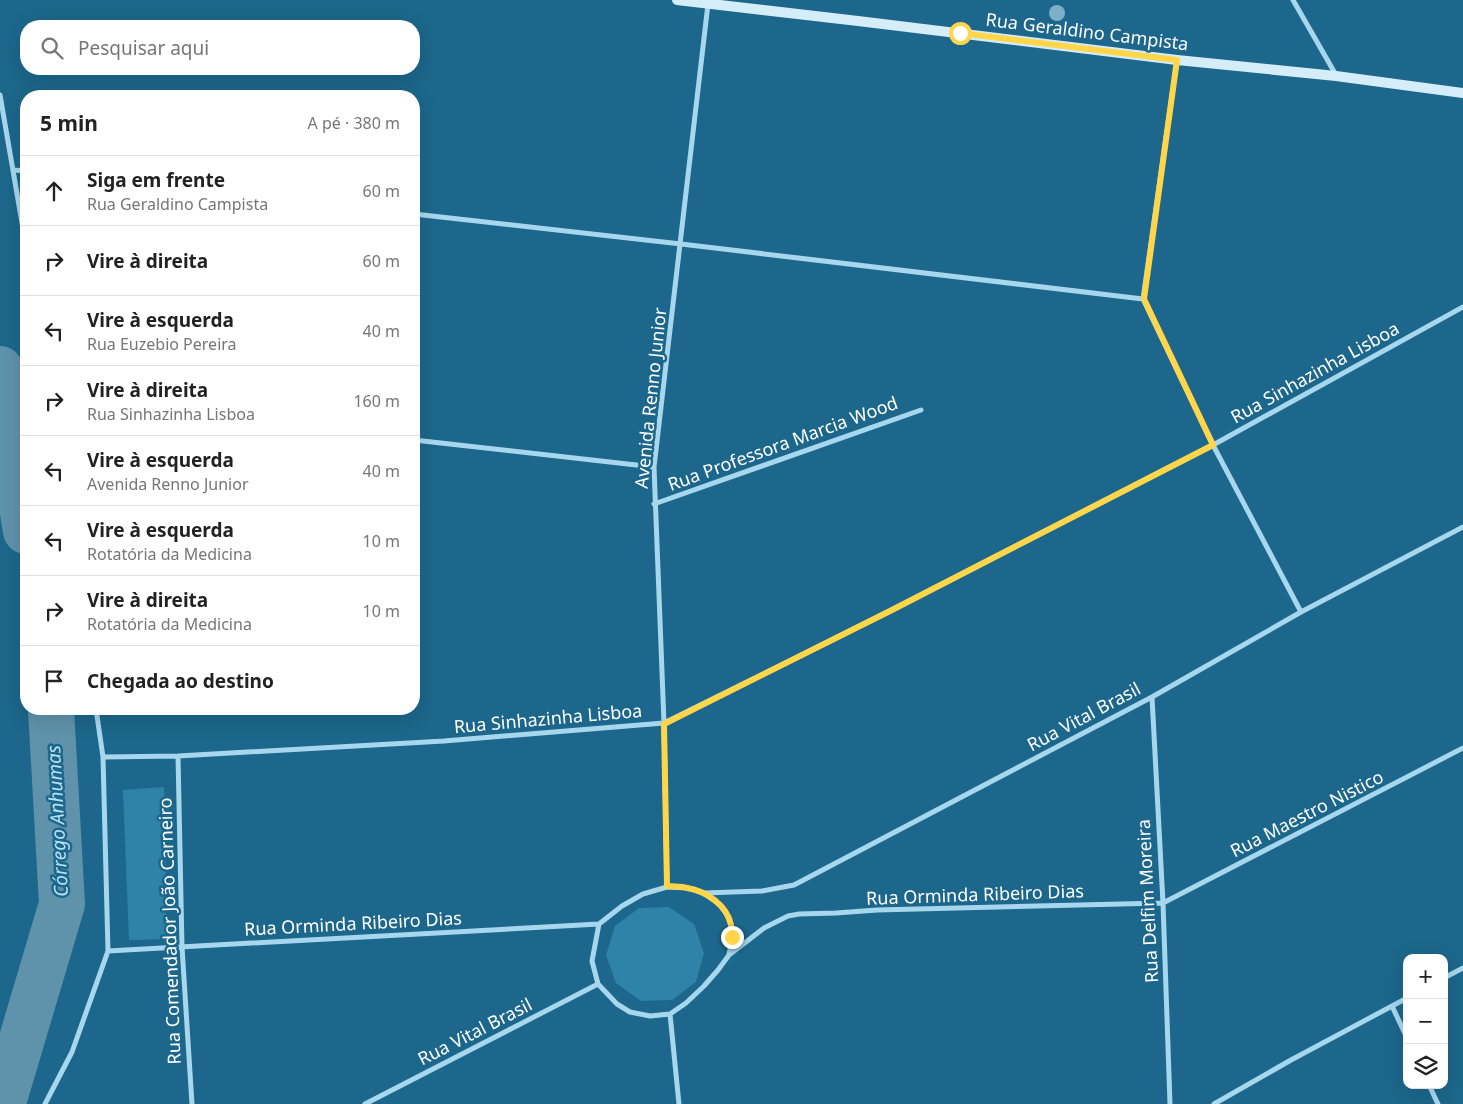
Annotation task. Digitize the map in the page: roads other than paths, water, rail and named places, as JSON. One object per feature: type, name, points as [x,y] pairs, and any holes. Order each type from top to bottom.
[{"type":"street","name":"Rua Geraldino Campista","points":[[678,0],[1177,60],[1336,76],[1463,93]]},
{"type":"street","points":[[1293,0],[1336,76]]},
{"type":"street","name":"Avenida Renno Junior","points":[[667,886],[664,724],[654,467],[708,4]]},
{"type":"street","points":[[1177,60],[1144,299],[1213,445],[1301,612]]},
{"type":"street","points":[[0,95],[20,211]]},
{"type":"street","points":[[13,170],[20,171]]},
{"type":"street","points":[[420,215],[1144,299]]},
{"type":"street","name":"Rua Sinhazinha Lisboa","points":[[103,758],[178,756],[444,741],[664,724],[890,611],[1213,445],[1463,307]]},
{"type":"street","name":"Rua Professora Marcia Wood","points":[[654,504],[921,410]]},
{"type":"street","points":[[420,441],[654,467]]},
{"type":"street","name":"Rua Vital Brasil","points":[[704,893],[762,891],[794,885],[1152,697],[1301,612],[1463,527]]},
{"type":"street","name":"Rua Delfim Moreira","points":[[1152,697],[1163,903],[1170,1104]]},
{"type":"street","points":[[45,1104],[72,1052],[108,951],[103,758],[97,715]]},
{"type":"street","name":"Rua Maestro Nistico","points":[[1163,903],[1463,748]]},
{"type":"street","name":"Rua Comendador João Carneiro","points":[[178,756],[182,947],[192,1104]]},
{"type":"street","points":[[667,886],[688,888],[704,893],[719,904],[726,913],[731,924],[732,937],[728,955],[704,986],[686,1003],[670,1014],[650,1016],[630,1012],[617,1004],[598,984],[592,961],[599,924],[622,906],[643,894],[667,886]]},
{"type":"street","name":"Rua Orminda Ribeiro Dias","points":[[728,955],[764,928],[788,916],[799,914],[877,910],[1163,903]]},
{"type":"street","name":"Rua Orminda Ribeiro Dias","points":[[108,951],[599,924]]},
{"type":"street","points":[[1448,976],[1463,968]]},
{"type":"street","name":"Rua Vital Brasil","points":[[365,1104],[598,984]]},
{"type":"street","points":[[1214,1104],[1405,999]]},
{"type":"street","points":[[1392,1006],[1403,1029]]},
{"type":"street","points":[[670,1014],[679,1104]]},
{"type":"street","points":[[1431,1089],[1438,1104]]},
{"type":"waterway","name":"Córrego Anhumas","points":[[0,369],[20,494]]},
{"type":"waterway","name":"Córrego Anhumas","points":[[0,1104],[5,1096],[62,904],[51,715]]}]
